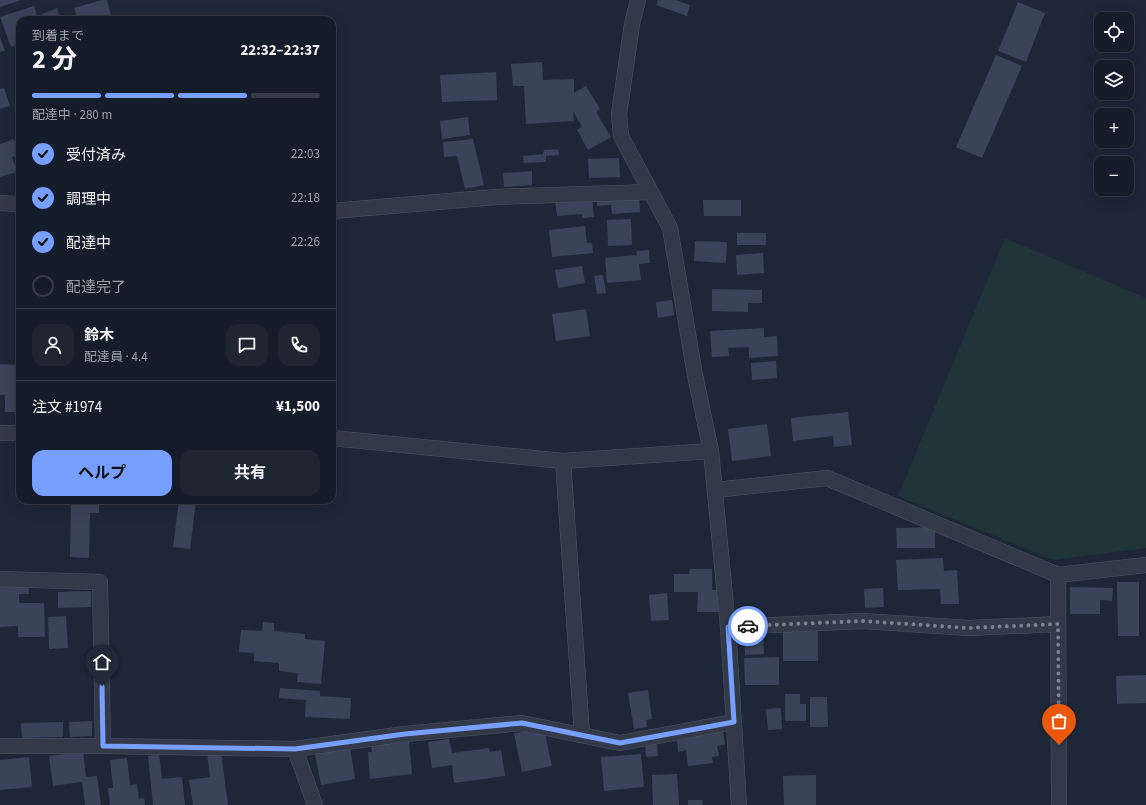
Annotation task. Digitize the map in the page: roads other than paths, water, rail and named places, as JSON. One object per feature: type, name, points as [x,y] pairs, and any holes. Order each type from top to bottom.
[{"type":"street","points":[[638,0],[632,24],[619,114],[621,136],[670,228],[695,375],[711,451],[728,627],[739,805]]},
{"type":"street","points":[[336,211],[496,197],[650,192]]},
{"type":"street","points":[[0,203],[16,204]]},
{"type":"street","points":[[0,433],[16,433]]},
{"type":"street","points":[[336,438],[563,461],[711,451]]},
{"type":"street","points":[[563,461],[582,735]]},
{"type":"street","points":[[715,490],[827,478],[1058,576],[1146,565]]},
{"type":"street","points":[[1058,576],[1059,805]]},
{"type":"street","points":[[0,579],[100,582],[103,746]]},
{"type":"street","points":[[728,627],[863,621],[969,628],[1058,624]]},
{"type":"street","points":[[0,746],[295,749],[405,734],[522,723],[620,743],[734,722]]},
{"type":"street","points":[[295,749],[314,805]]}]
